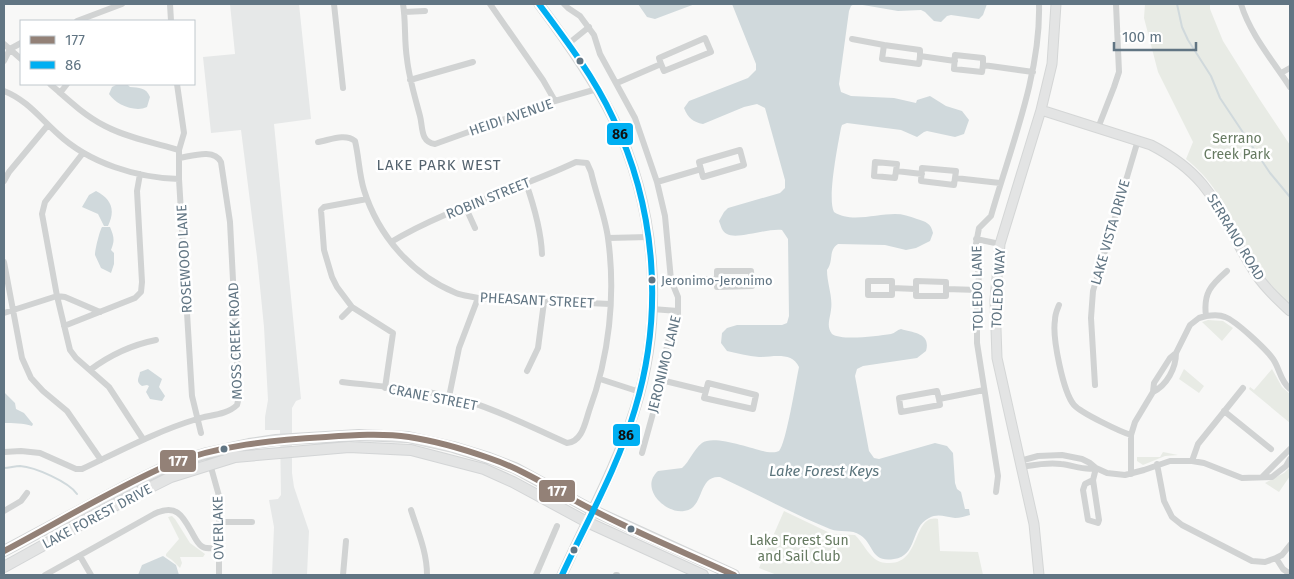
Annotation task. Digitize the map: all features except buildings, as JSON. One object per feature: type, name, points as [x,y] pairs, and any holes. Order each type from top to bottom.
[{"type":"main road","points":[[539,4],[597,89],[615,122],[629,157],[644,209],[651,258],[652,309],[649,348],[640,392],[619,453],[562,575]]},
{"type":"main road","name":"TOLEDO WAY","points":[[1039,575],[1034,524],[1001,380],[996,339],[995,300],[1000,244],[1041,110],[1052,64],[1056,4]]},
{"type":"main road","name":"SERRANO ROAD","points":[[1041,110],[1138,140],[1177,159],[1204,184],[1217,203],[1252,268],[1267,288],[1290,311]]},
{"type":"main road","name":"LAKE FOREST DRIVE","points":[[4,551],[169,465],[207,453],[276,440],[359,435],[408,437],[453,447],[506,465],[592,510],[734,575]]},
{"type":"main road","name":"LAKE FOREST DRIVE","points":[[4,567],[136,495],[171,478],[210,464],[235,457],[349,447],[411,450],[484,469],[513,482],[587,522],[703,575]]},
{"type":"street","points":[[81,20],[122,4]]},
{"type":"street","points":[[170,4],[171,20]]},
{"type":"street","points":[[334,4],[343,88]]},
{"type":"street","points":[[402,4],[410,80],[473,62]]},
{"type":"street","points":[[490,4],[543,80],[555,101]]},
{"type":"street","name":"JERONIMO LANE","points":[[564,4],[580,16],[596,38],[600,54],[635,118],[657,182],[665,216],[671,280],[678,297],[678,311],[676,326],[668,341],[661,380],[642,453]]},
{"type":"street","name":"TOLEDO LANE","points":[[996,492],[998,476],[977,343],[979,274],[974,254],[979,228],[990,216],[1033,72],[1039,4]]},
{"type":"street","points":[[1098,128],[1118,72],[1116,4]]},
{"type":"street","points":[[1241,4],[1250,25],[1290,87]]},
{"type":"street","points":[[404,12],[425,11]]},
{"type":"street","points":[[568,44],[589,28]]},
{"type":"street","points":[[705,38],[711,52],[664,72],[662,64],[659,58],[705,38]]},
{"type":"street","points":[[852,40],[920,50],[919,64],[882,59],[884,45]]},
{"type":"street","points":[[4,44],[20,58]]},
{"type":"street","points":[[4,61],[10,49],[20,44]]},
{"type":"street","points":[[955,55],[983,58],[983,65],[982,72],[954,69],[955,55]]},
{"type":"street","points":[[920,56],[955,61]]},
{"type":"street","points":[[617,83],[662,64]]},
{"type":"street","points":[[983,65],[1033,72]]},
{"type":"street","points":[[1281,73],[1290,68]]},
{"type":"street","name":"HEIDI AVENUE","points":[[410,80],[421,119],[422,131],[427,140],[436,144],[555,101],[597,89]]},
{"type":"street","points":[[51,85],[88,116],[106,126],[179,150]]},
{"type":"street","points":[[60,93],[67,85]]},
{"type":"street","name":"ROSEWOOD LANE","points":[[176,85],[184,134],[179,150],[179,158],[192,396],[201,433]]},
{"type":"street","points":[[4,91],[24,102],[64,140],[83,153],[111,165],[140,174],[160,179],[180,179]]},
{"type":"street","points":[[4,181],[9,172],[48,125]]},
{"type":"street","name":"PHEASANT STREET","points":[[318,142],[344,137],[355,141],[362,182],[371,211],[401,254],[426,276],[457,293],[478,298],[610,304]]},
{"type":"street","name":"LAKE VISTA DRIVE","points":[[1094,385],[1091,318],[1093,291],[1138,140]]},
{"type":"street","points":[[740,150],[744,165],[703,177],[701,169],[699,162],[740,150]]},
{"type":"street","points":[[83,153],[49,196],[45,202],[42,214],[57,296],[72,353],[109,387],[143,439]]},
{"type":"street","name":"MOSS CREEK ROAD","points":[[4,452],[40,453],[79,470],[143,439],[197,419],[230,410],[239,402],[230,222],[221,162],[218,157],[211,154],[179,158]]},
{"type":"street","name":"ROBIN STREET","points":[[391,242],[415,228],[576,162],[586,163],[591,172],[608,238]]},
{"type":"street","points":[[922,168],[956,171],[955,178],[954,185],[921,181],[922,168]]},
{"type":"street","points":[[657,182],[701,169]]},
{"type":"street","points":[[896,171],[922,174]]},
{"type":"street","points":[[64,326],[135,298],[141,292],[137,191],[140,174]]},
{"type":"street","points":[[955,178],[1000,183]]},
{"type":"street","points":[[526,183],[540,231],[542,254]]},
{"type":"street","points":[[367,199],[327,206],[321,210],[324,250],[337,287],[352,307],[393,333],[385,388]]},
{"type":"street","points":[[466,206],[475,228]]},
{"type":"street","points":[[640,392],[600,379],[608,333],[610,304],[611,281],[608,238],[649,236]]},
{"type":"street","points":[[976,239],[1000,244]]},
{"type":"street","points":[[4,262],[22,358],[31,378],[67,411],[101,460]]},
{"type":"street","points":[[717,271],[751,271],[752,286],[717,287],[717,279],[717,271]]},
{"type":"street","points":[[1206,316],[1205,302],[1207,292],[1227,271]]},
{"type":"street","points":[[671,280],[717,279]]},
{"type":"street","points":[[916,281],[946,282],[946,289],[946,296],[916,296],[916,281]]},
{"type":"street","points":[[892,288],[916,289]]},
{"type":"street","points":[[946,289],[978,290]]},
{"type":"street","points":[[4,313],[57,296],[65,297],[100,312]]},
{"type":"street","points":[[450,397],[455,361],[478,298]]},
{"type":"street","points":[[527,371],[538,348],[544,302]]},
{"type":"street","points":[[1059,305],[1054,321],[1055,335],[1058,358],[1069,398],[1078,409],[1123,433],[1131,435]]},
{"type":"street","points":[[342,317],[352,307]]},
{"type":"street","points":[[652,309],[678,311]]},
{"type":"street","points":[[1131,474],[1131,435],[1135,422],[1153,392],[1161,388],[1174,367],[1176,352],[1190,326],[1199,318],[1219,315],[1232,321],[1271,356],[1284,383],[1290,389]]},
{"type":"street","points":[[90,370],[109,356],[143,342],[156,340]]},
{"type":"street","name":"CRANE STREET","points":[[342,382],[418,391],[462,399],[512,417],[567,443],[576,441],[582,431],[600,379]]},
{"type":"street","points":[[661,380],[706,391]]},
{"type":"street","points":[[708,383],[756,394],[753,408],[704,398],[706,391],[708,383]]},
{"type":"street","points":[[1192,461],[1198,444],[1244,388]]},
{"type":"street","points":[[939,399],[984,390]]},
{"type":"street","points":[[938,391],[939,399],[940,405],[901,412],[899,398],[938,391]]},
{"type":"street","points":[[1224,411],[1272,449]]},
{"type":"street","points":[[1262,477],[1290,449]]},
{"type":"street","name":"OVERLAKE","points":[[207,453],[219,496],[219,575]]},
{"type":"street","points":[[1020,464],[1038,456],[1062,455],[1082,459],[1096,468],[1119,474],[1131,474],[1170,461],[1192,461],[1204,463],[1242,478],[1272,477],[1286,466],[1290,459]]},
{"type":"street","points":[[1158,464],[1166,507],[1176,521],[1252,561],[1265,562],[1276,558],[1282,555],[1290,545]]},
{"type":"street","points":[[1093,480],[1083,486],[1083,490],[1088,520],[1098,523],[1093,480],[1096,468]]},
{"type":"street","points":[[4,511],[21,501],[27,493]]},
{"type":"street","points":[[45,575],[154,514],[166,510],[174,510],[181,514],[200,546],[219,548]]},
{"type":"street","points":[[411,510],[427,561],[427,575]]},
{"type":"street","points":[[219,522],[252,522]]},
{"type":"street","points":[[536,575],[557,526]]},
{"type":"street","points":[[343,575],[346,541]]},
{"type":"street","points":[[80,556],[91,575]]},
{"type":"street","points":[[1276,558],[1279,564],[1290,574]]},
{"type":"shaded area","points":[[230,4],[299,4],[311,119],[274,124],[301,399],[296,401],[292,408],[292,473],[294,487],[309,531],[307,575],[272,575],[274,527],[269,500],[278,499],[281,495],[280,430],[265,430],[268,400],[264,327],[241,130],[211,133],[203,57],[235,54]]},
{"type":"green space","name":"Serrano Creek Park","points":[[1145,4],[1210,4],[1210,9],[1223,41],[1290,145],[1290,304],[1266,278],[1214,188],[1203,174],[1186,159],[1193,142],[1158,72],[1144,18]]},
{"type":"green space","points":[[1208,320],[1223,321],[1233,328],[1222,341],[1202,322]]},
{"type":"green space","points":[[1184,369],[1204,386],[1199,393],[1179,379]]},
{"type":"green space","points":[[1272,369],[1282,387],[1290,394],[1290,423],[1249,389],[1250,387],[1254,390]]},
{"type":"green space","points":[[1163,452],[1178,455],[1165,456],[1143,465],[1137,461],[1137,457],[1160,457]]},
{"type":"green space","points":[[1290,467],[1290,476],[1279,492],[1265,483],[1284,473]]},
{"type":"green space","name":"Lake Forest Sun and Sail Club","points":[[784,511],[832,534],[855,535],[872,557],[886,563],[900,561],[907,555],[924,523],[930,519],[938,519],[940,551],[978,552],[983,575],[777,575],[759,568]]},
{"type":"green space","points":[[172,516],[190,543],[205,554],[203,557],[180,557],[182,563],[180,568],[166,556],[179,539],[168,517]]},
{"type":"water","points":[[638,4],[695,4],[655,19],[647,17]]},
{"type":"water","name":"Lake Forest Keys","points":[[732,4],[854,4],[849,11],[839,84],[841,92],[851,96],[894,98],[916,103],[917,100],[930,96],[946,106],[962,111],[969,120],[964,134],[955,137],[927,131],[917,137],[901,130],[847,123],[842,125],[832,184],[832,205],[834,212],[840,215],[863,217],[888,214],[903,215],[928,223],[933,233],[930,241],[916,248],[906,250],[885,245],[838,244],[833,249],[827,270],[831,295],[829,325],[832,334],[843,337],[860,337],[891,334],[901,329],[916,333],[924,337],[926,341],[926,351],[917,358],[863,366],[857,369],[855,376],[869,451],[874,458],[879,459],[935,443],[947,446],[953,453],[957,489],[961,492],[965,509],[969,509],[970,515],[955,518],[935,516],[923,522],[911,547],[902,557],[894,559],[881,558],[876,555],[864,538],[857,533],[830,529],[720,477],[708,481],[695,505],[691,509],[684,511],[677,511],[662,504],[653,492],[651,485],[658,471],[682,468],[699,446],[707,441],[724,441],[767,452],[779,451],[788,425],[799,367],[796,362],[787,357],[759,357],[727,351],[721,343],[722,333],[727,328],[737,325],[782,325],[787,323],[789,316],[788,239],[782,230],[738,236],[724,232],[719,221],[728,208],[780,193],[785,188],[785,180],[765,108],[757,104],[744,107],[703,124],[691,119],[684,108],[689,101],[748,78],[756,70],[756,64]]},
{"type":"water","points":[[857,4],[987,4],[983,15],[979,19],[951,15],[941,22],[934,21],[921,10],[898,11]]},
{"type":"water","points":[[128,85],[146,91],[150,97],[147,107],[137,109],[120,104],[109,94],[112,87]]},
{"type":"water","points":[[96,191],[105,197],[111,205],[112,214],[108,226],[104,226],[98,214],[82,207],[89,195]]},
{"type":"water","points":[[102,227],[110,227],[113,236],[111,250],[114,253],[114,264],[111,273],[101,268],[95,255]]},
{"type":"water","points":[[148,369],[162,379],[159,387],[165,396],[162,401],[150,399],[146,392],[149,386],[142,386],[139,383],[140,372]]},
{"type":"water","points":[[4,392],[15,403],[16,409],[24,413],[33,424],[32,426],[4,423]]},
{"type":"water","points":[[163,556],[176,565],[179,575],[138,575],[142,565]]},
{"type":"waterway","points":[[1177,4],[1182,27],[1211,76],[1220,98],[1270,173],[1290,197]]},
{"type":"waterway","points":[[4,468],[20,466],[34,469],[59,480],[77,494]]},
{"type":"transit line","name":"86","points":[[539,4],[588,73],[613,118],[639,188],[647,224],[651,261],[650,336],[644,373],[635,409],[620,452],[602,494],[562,575]]},
{"type":"transit line","name":"177","points":[[4,551],[85,506],[168,465],[187,458],[226,448],[266,442],[306,438],[388,435],[439,443],[502,463],[608,518],[734,575]]},
{"type":"place","name":"Jeronimo-Jeronimo","points":[[652,280]]},
{"type":"district","name":"LAKE PARK WEST","points":[[439,165]]}]
